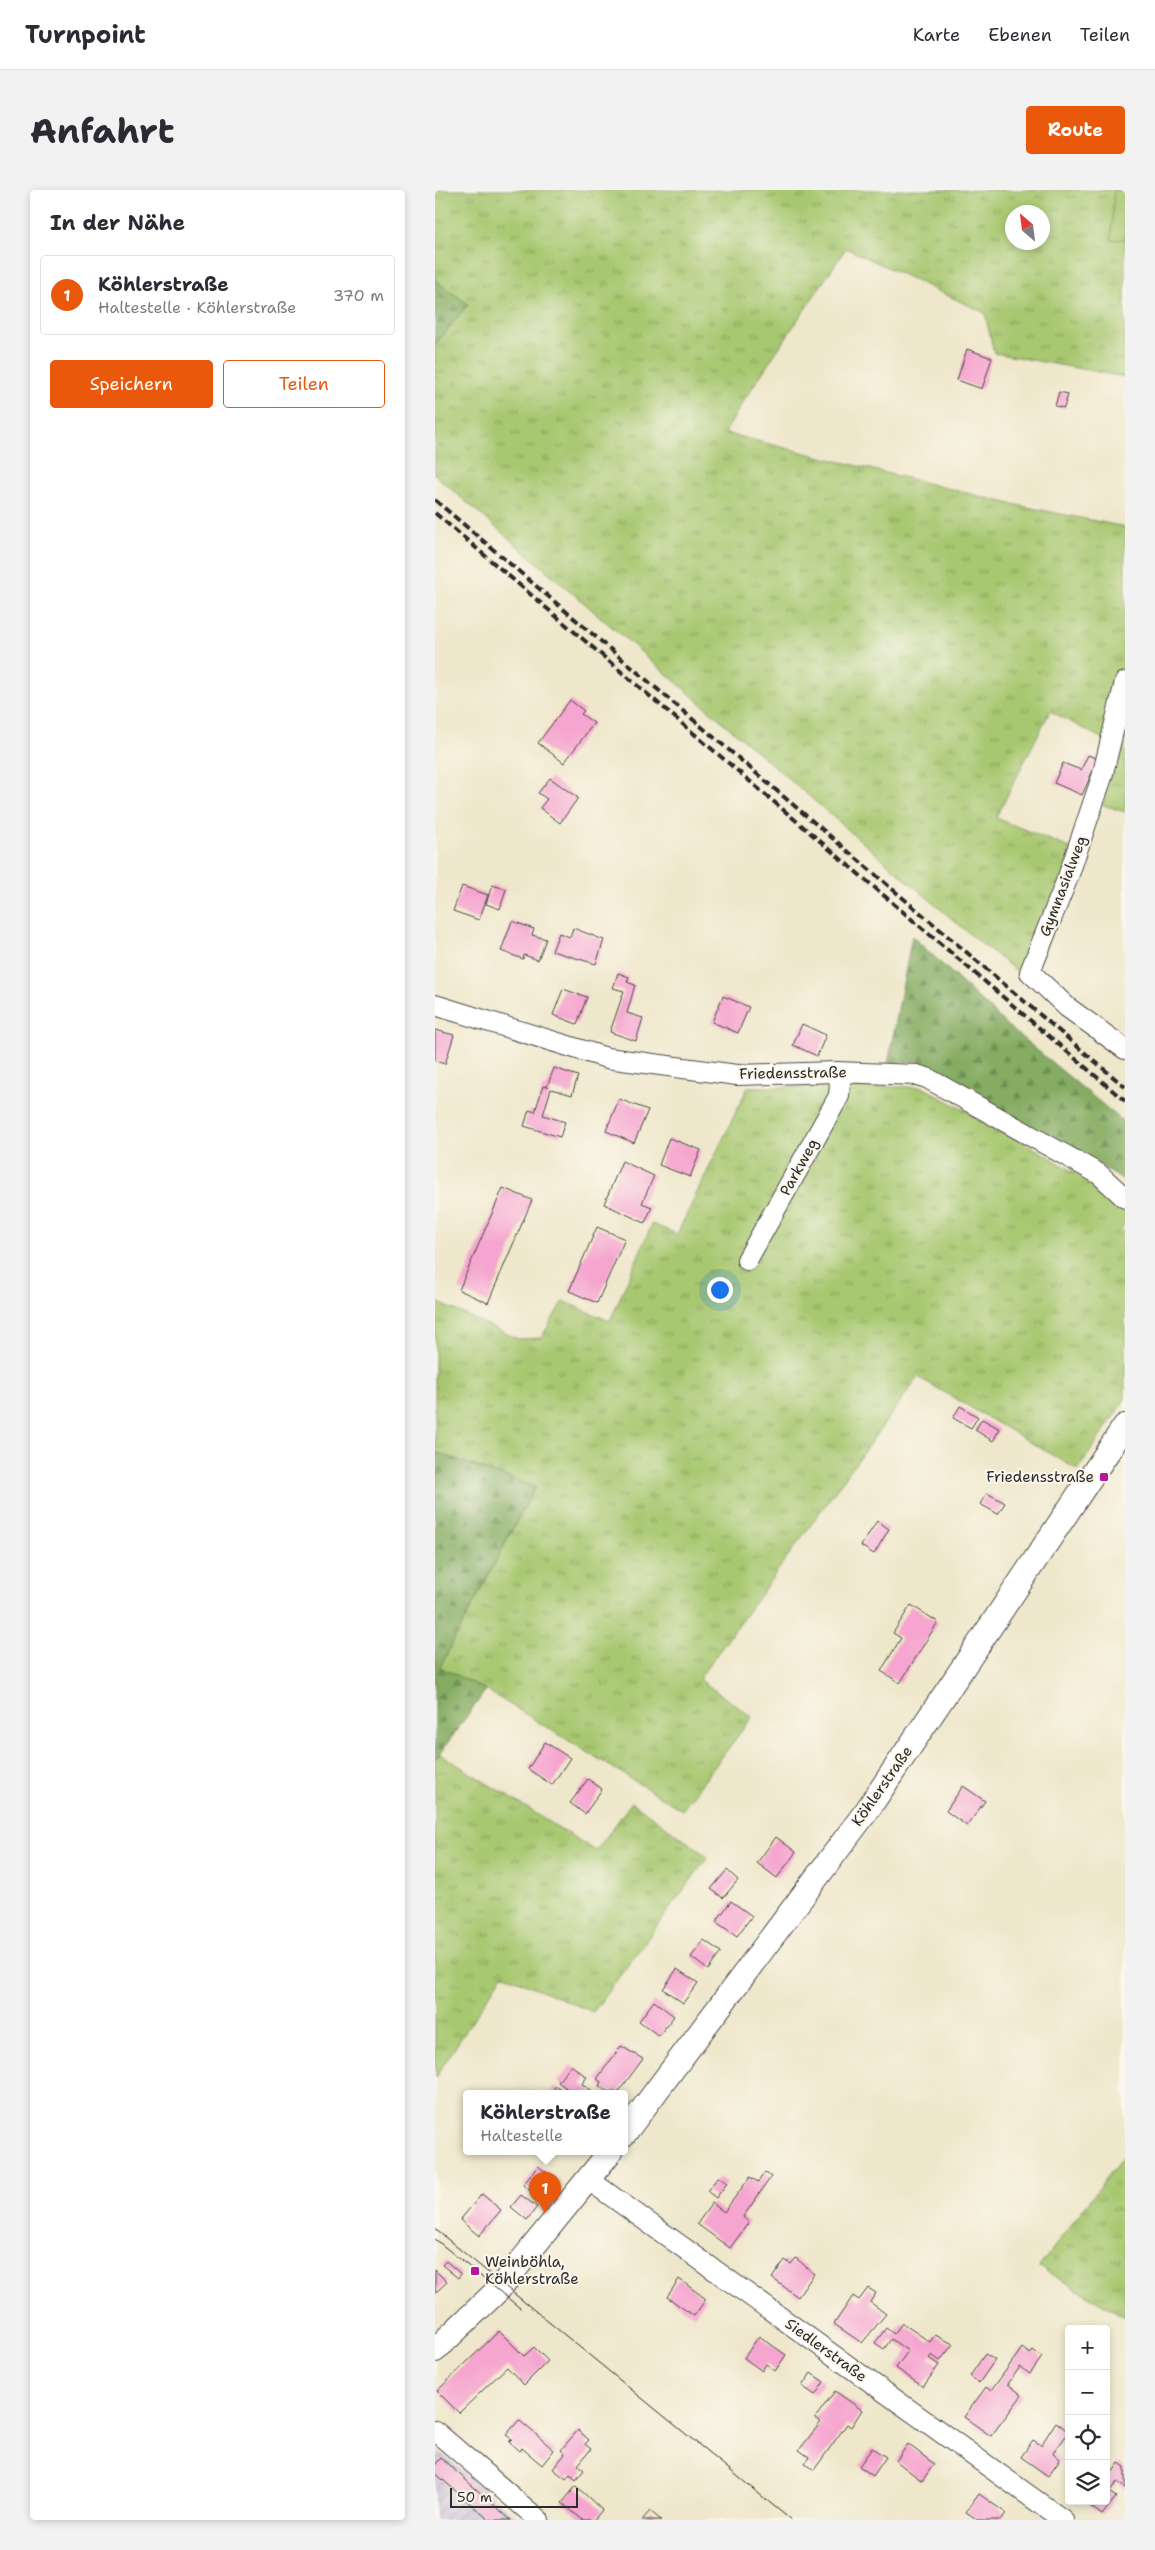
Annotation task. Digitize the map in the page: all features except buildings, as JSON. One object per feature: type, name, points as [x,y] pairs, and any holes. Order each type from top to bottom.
[{"type":"street","name":"Gymnasialweg","points":[[1125,682],[1115,731],[1099,786],[1068,876],[1030,972],[1067,1007],[1125,1049]]},
{"type":"street","name":"Friedensstraße","points":[[435,1005],[607,1058],[737,1075],[836,1072],[917,1075],[927,1078],[1099,1174],[1125,1198]]},
{"type":"street","name":"Parkweg","points":[[747,1260],[839,1096],[840,1083],[836,1072]]},
{"type":"street","name":"Köhlerstraße","points":[[628,2129],[868,1809],[1125,1426]]},
{"type":"street","points":[[435,2350],[498,2290],[608,2155]]},
{"type":"street","name":"Siedlerstraße","points":[[589,2180],[1063,2520]]},
{"type":"street","points":[[435,2431],[539,2520]]},
{"type":"shaded area","points":[[441,2453],[521,2520],[435,2520],[435,2460]]},
{"type":"green space","points":[[435,190],[1125,190],[1125,377],[994,353],[985,313],[846,248],[742,403],[725,433],[1007,503],[1125,527],[1125,812],[1103,805],[1118,747],[1050,711],[996,818],[1082,853],[1032,983],[973,937],[435,475],[435,345],[468,304],[435,280]]},
{"type":"green space","points":[[1114,190],[1125,190],[1125,239],[1111,240]]},
{"type":"green space","points":[[435,280],[468,304],[435,345]]},
{"type":"green space","points":[[912,936],[1009,1027],[1125,1123],[1125,1179],[1123,1181],[1090,1158],[1052,1140],[917,1061],[888,1063]]},
{"type":"green space","points":[[748,1087],[922,1087],[1048,1156],[1102,1190],[1125,1213],[1125,1223],[1121,1229],[1125,1233],[1125,1399],[1078,1470],[918,1377],[699,1679],[752,1717],[682,1810],[486,1690],[440,1667],[535,1487],[435,1452],[435,1301],[518,1339],[541,1338],[563,1301],[610,1321],[652,1224],[677,1234]]},
{"type":"green space","points":[[435,1452],[535,1487],[440,1667],[486,1690],[435,1760]]},
{"type":"green space","points":[[440,1754],[596,1851],[632,1802],[708,1857],[593,2012],[503,1974],[435,2078],[435,1760]]},
{"type":"green space","points":[[1125,2154],[1125,2317],[1039,2267]]},
{"type":"tram line","points":[[435,2229],[791,2520]]},
{"type":"tram line","points":[[435,2239],[520,2308]]},
{"type":"railway","points":[[435,500],[1125,1087]]},
{"type":"railway","points":[[435,513],[1125,1101]]},
{"type":"place","name":"Friedensstraße","points":[[1104,1477]]},
{"type":"place","name":"Köhlerstraße","points":[[545,2213]]},
{"type":"place","name":"Weinböhla, Köhlerstraße","points":[[475,2271]]}]
